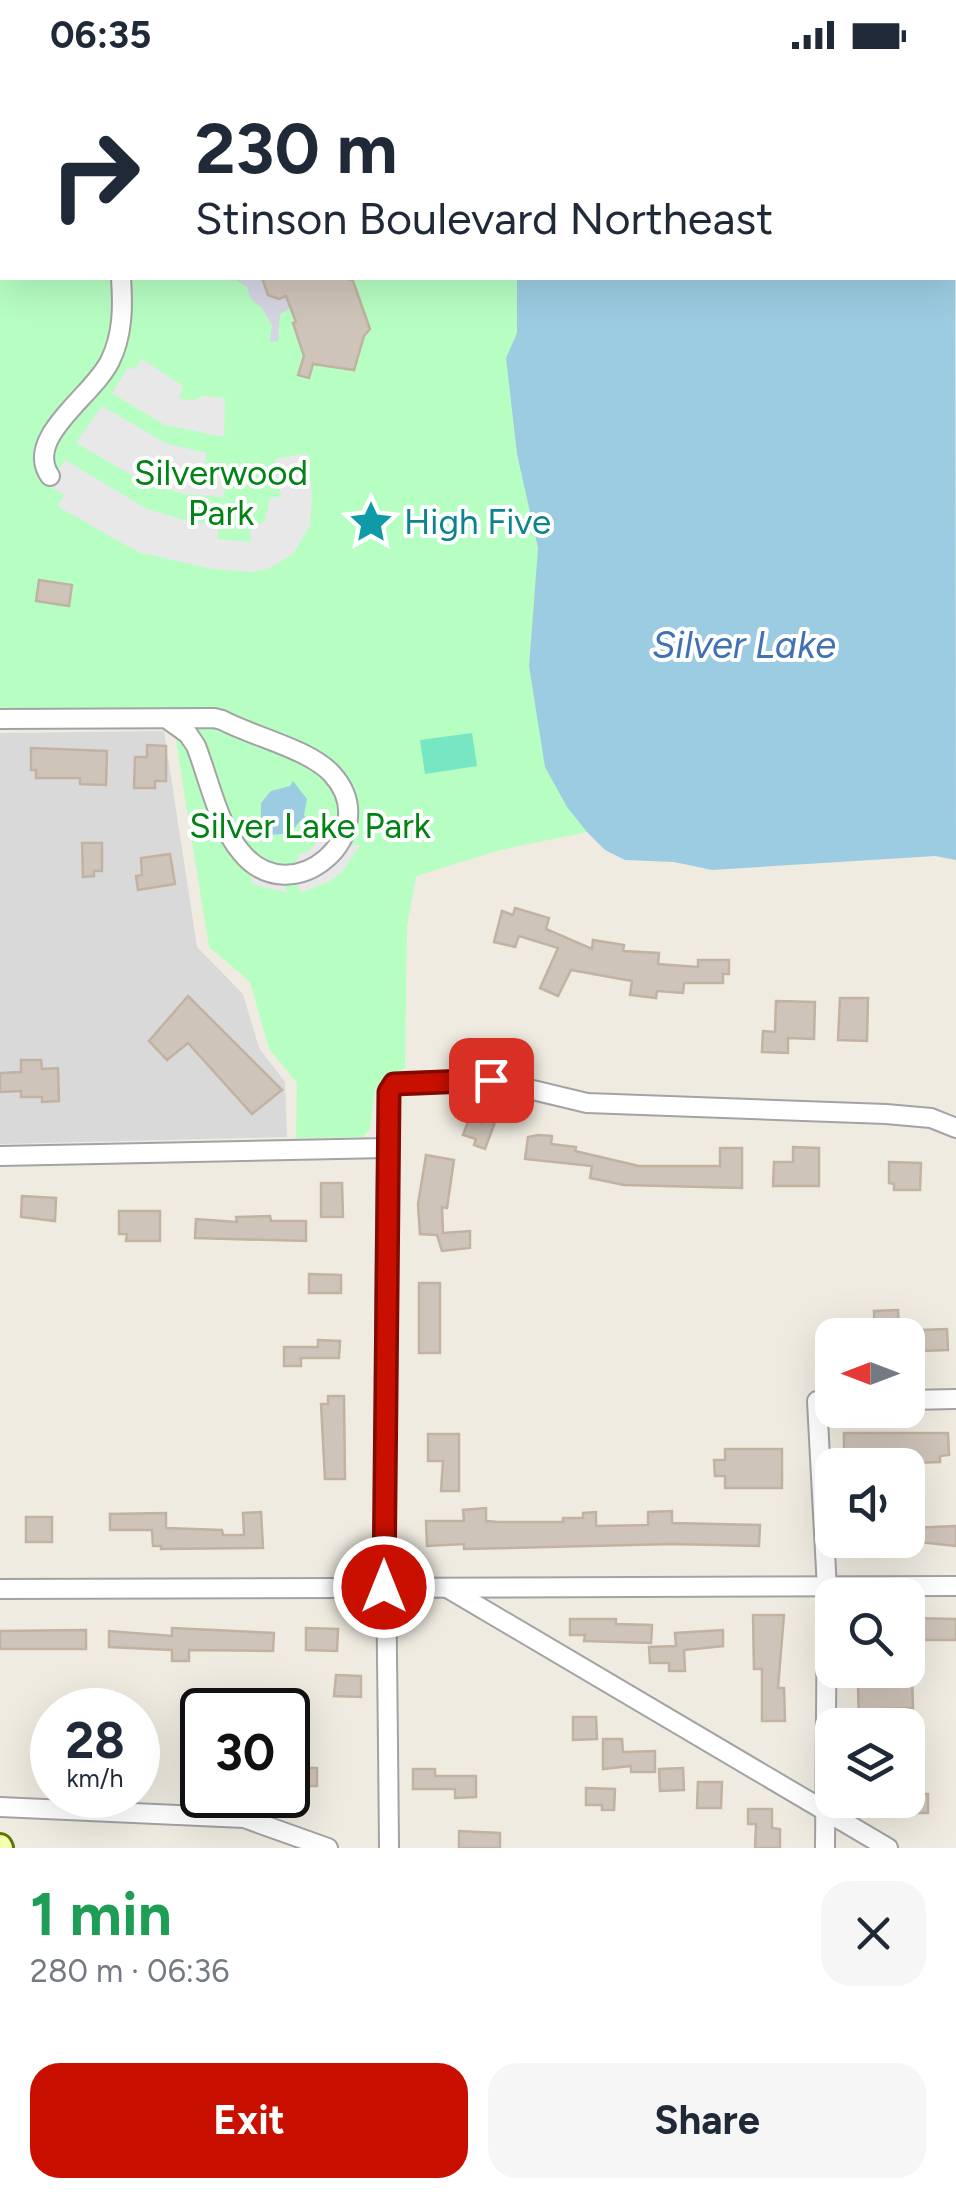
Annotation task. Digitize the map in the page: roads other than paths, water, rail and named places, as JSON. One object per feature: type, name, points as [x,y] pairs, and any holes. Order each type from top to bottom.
[{"type":"street","points":[[50,476],[42,461],[44,445],[100,378],[118,340],[122,280]]},
{"type":"street","points":[[0,719],[167,719],[222,720],[322,765],[334,776],[347,803],[346,831],[335,852],[312,871],[297,875],[267,872],[252,863],[233,840],[196,746],[188,734],[167,719]]},
{"type":"street","points":[[389,1848],[384,1587],[387,1148],[389,1092],[394,1084],[491,1080],[587,1103],[886,1114],[931,1118],[956,1128]]},
{"type":"street","points":[[0,1156],[387,1148]]},
{"type":"street","points":[[925,1400],[956,1399]]},
{"type":"street","points":[[825,1428],[827,1578]]},
{"type":"street","points":[[925,1587],[956,1586]]},
{"type":"street","points":[[446,1587],[815,1804]]},
{"type":"street","points":[[0,1589],[815,1589]]},
{"type":"street","points":[[0,1807],[244,1818],[328,1848]]},
{"type":"street","points":[[825,1818],[825,1848]]},
{"type":"street","points":[[838,1818],[888,1848]]},
{"type":"water","name":"Silver Lake","points":[[517,280],[955,280],[956,860],[935,856],[712,870],[674,862],[625,860],[605,850],[587,832],[567,807],[545,767],[529,666],[538,548],[517,454],[506,358],[517,333]]},
{"type":"water","points":[[293,781],[307,799],[304,815],[308,821],[300,821],[286,839],[283,834],[269,835],[263,828],[257,829],[256,825],[261,823],[261,803],[271,791],[290,786]]},
{"type":"place","name":"High Five","points":[[371,522]]},
{"type":"park label","name":"Silverwood Park","points":[[221,493]]},
{"type":"park label","name":"Silver Lake Park","points":[[310,826]]}]
